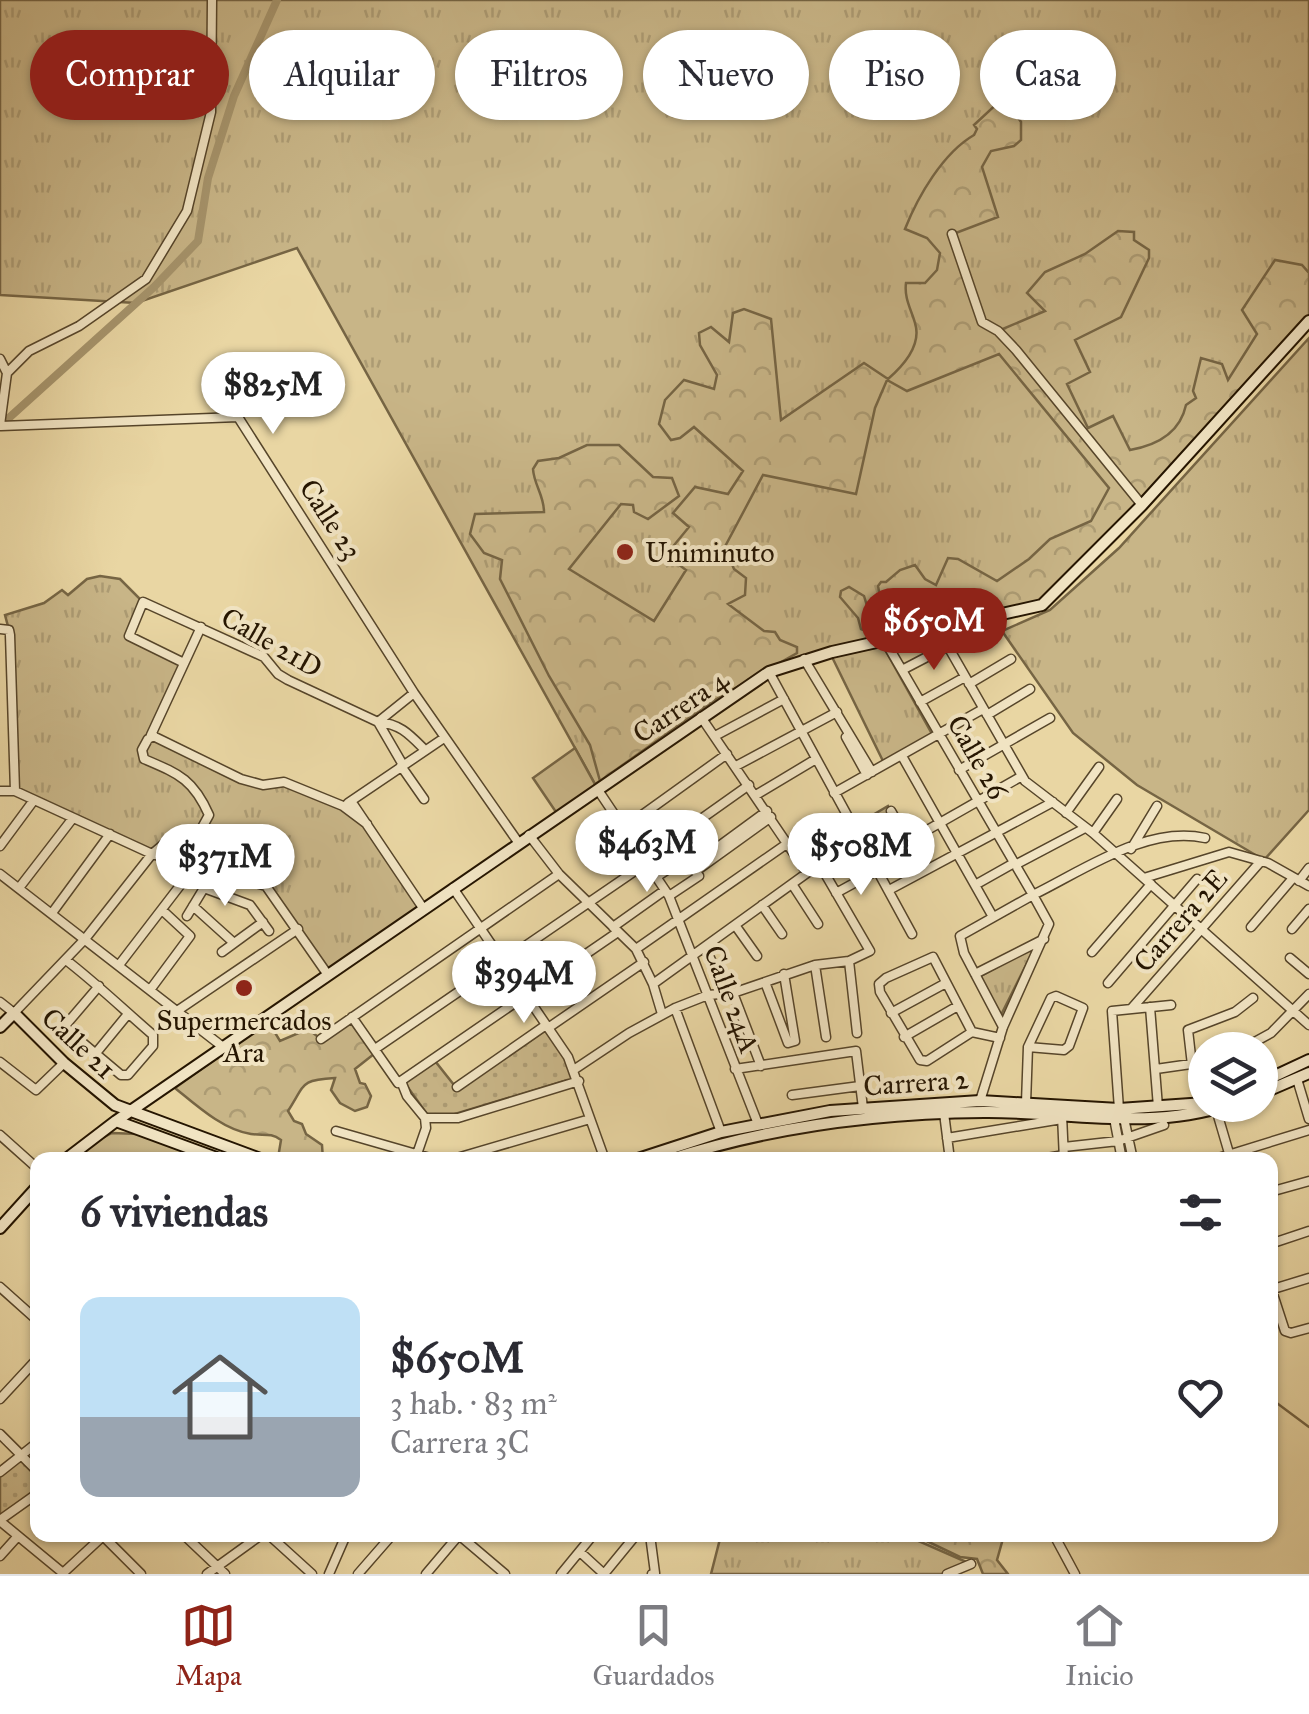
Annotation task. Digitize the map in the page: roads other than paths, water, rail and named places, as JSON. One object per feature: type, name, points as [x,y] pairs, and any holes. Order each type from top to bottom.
[{"type":"main road","name":"Carrera 4","points":[[75,1152],[116,1120],[769,672],[804,659],[1042,605],[1142,504],[1309,321]]},
{"type":"main road","points":[[0,1027],[14,1014]]},
{"type":"main road","name":"Calle 21","points":[[14,1014],[99,1094],[130,1112]]},
{"type":"main road","points":[[1278,1075],[1309,1060]]},
{"type":"main road","points":[[1278,1087],[1309,1073]]},
{"type":"main road","name":"Carrera 2","points":[[660,1152],[721,1132],[863,1108],[1026,1103],[1119,1115],[1188,1107]]},
{"type":"main road","name":"Carrera 2","points":[[703,1152],[769,1132],[989,1105],[1062,1116],[1188,1115]]},
{"type":"main road","points":[[130,1112],[240,1152]]},
{"type":"main road","points":[[116,1120],[201,1152]]},
{"type":"main road","points":[[0,1228],[30,1195]]},
{"type":"street","points":[[6,373],[29,351],[80,326],[146,278],[187,210],[212,112],[212,0]]},
{"type":"street","points":[[952,234],[982,322],[998,331],[1016,350],[1142,504]]},
{"type":"street","points":[[0,359],[6,373],[1,425]]},
{"type":"street","name":"Calle 23","points":[[1,425],[238,417],[414,693],[518,842]]},
{"type":"street","name":"Calle 21D","points":[[184,663],[129,636],[144,602],[264,657],[288,680],[378,722],[406,730],[424,749]]},
{"type":"street","points":[[14,1014],[85,939],[152,854],[170,839],[198,835],[206,826],[209,815],[200,795],[184,776],[144,759],[142,750],[201,627]]},
{"type":"street","points":[[5,630],[13,710],[15,791]]},
{"type":"street","points":[[938,630],[1022,776],[1203,929],[1309,1025]]},
{"type":"street","name":"Calle 26","points":[[885,641],[1034,895],[1049,924],[1044,938]]},
{"type":"street","points":[[902,670],[948,646]]},
{"type":"street","points":[[804,659],[869,774]]},
{"type":"street","points":[[920,702],[1011,659]]},
{"type":"street","points":[[769,672],[912,934]]},
{"type":"street","points":[[834,794],[938,734],[1030,689]]},
{"type":"street","points":[[414,693],[378,722],[424,800]]},
{"type":"street","points":[[715,736],[784,699]]},
{"type":"street","points":[[0,711],[13,710]]},
{"type":"street","points":[[736,766],[835,713]]},
{"type":"street","points":[[701,717],[807,872]]},
{"type":"street","points":[[959,770],[1050,718]]},
{"type":"street","points":[[152,736],[262,785],[284,782],[347,804],[367,824],[423,908]]},
{"type":"street","points":[[347,804],[444,738]]},
{"type":"street","points":[[624,828],[727,754]]},
{"type":"street","points":[[902,756],[993,917]]},
{"type":"street","points":[[756,794],[816,760]]},
{"type":"street","points":[[1066,813],[1099,767]]},
{"type":"street","points":[[836,893],[908,841],[1022,776]]},
{"type":"street","points":[[375,1050],[588,904],[749,786]]},
{"type":"street","name":"Calle 24A","points":[[598,790],[667,893],[758,1124]]},
{"type":"street","points":[[0,792],[15,791],[152,854],[258,883],[274,894],[328,975]]},
{"type":"street","points":[[975,885],[1089,831],[1117,798]]},
{"type":"street","points":[[0,846],[34,800]]},
{"type":"street","points":[[888,890],[1052,802]]},
{"type":"street","points":[[1130,848],[1156,806]]},
{"type":"street","points":[[892,811],[908,841]]},
{"type":"street","points":[[694,869],[769,814]]},
{"type":"street","points":[[19,888],[74,818]]},
{"type":"street","points":[[1146,820],[1163,837]]},
{"type":"street","points":[[52,914],[110,834]]},
{"type":"street","points":[[529,835],[559,874],[636,950],[662,1014]]},
{"type":"street","points":[[1002,1027],[964,953],[960,936],[1130,848],[1163,837],[1206,838]]},
{"type":"street","points":[[653,984],[807,872],[862,842]]},
{"type":"street","points":[[636,950],[788,843]]},
{"type":"street","points":[[1092,952],[1147,881],[1229,852],[1261,862],[1309,886]]},
{"type":"street","points":[[400,1082],[667,893],[700,876],[685,858],[658,876]]},
{"type":"street","name":"Carrera 2E","points":[[1119,1115],[1112,1011],[1132,1008],[1261,862]]},
{"type":"street","points":[[575,1069],[675,1008],[815,965],[849,961],[870,951],[820,865]]},
{"type":"street","points":[[118,964],[196,866]]},
{"type":"street","points":[[1251,927],[1309,868]]},
{"type":"street","points":[[0,874],[223,1047]]},
{"type":"street","points":[[320,1039],[559,874]]},
{"type":"street","points":[[1108,982],[1197,879]]},
{"type":"street","points":[[250,905],[258,883]]},
{"type":"street","points":[[792,884],[818,924]]},
{"type":"street","points":[[187,916],[204,888],[250,905],[270,931]]},
{"type":"street","points":[[452,888],[575,1069],[602,1152]]},
{"type":"street","points":[[193,906],[234,943]]},
{"type":"street","points":[[762,906],[782,934]]},
{"type":"street","points":[[1292,929],[1309,909]]},
{"type":"street","points":[[150,990],[190,936],[162,910]]},
{"type":"street","points":[[222,952],[263,922]]},
{"type":"street","points":[[735,925],[757,956]]},
{"type":"street","points":[[177,1011],[298,928]]},
{"type":"street","points":[[976,974],[1044,938]]},
{"type":"street","points":[[989,1105],[1002,1027],[1044,938]]},
{"type":"street","points":[[705,947],[761,1066]]},
{"type":"street","points":[[972,1032],[928,1061],[920,1060],[904,1037],[879,984],[933,957],[972,1032],[1000,1038]]},
{"type":"street","points":[[1290,958],[1309,974]]},
{"type":"street","points":[[66,960],[99,986],[123,1005],[154,1035],[156,1041],[128,1075],[121,1075],[64,1027],[99,986]]},
{"type":"street","points":[[849,961],[857,1033]]},
{"type":"street","points":[[457,1087],[644,962]]},
{"type":"street","points":[[815,965],[826,1037]]},
{"type":"street","points":[[765,982],[788,1043],[796,1041],[784,974]]},
{"type":"street","points":[[891,1012],[946,983]]},
{"type":"street","points":[[1272,1032],[1309,994]]},
{"type":"street","points":[[1026,1103],[1028,1046],[1051,998],[1056,996],[1084,1008],[1064,1050],[1028,1046]]},
{"type":"street","points":[[1188,1032],[1235,1012],[1253,998]]},
{"type":"street","name":"Calle 21","points":[[0,1002],[14,1014]]},
{"type":"street","points":[[1132,1008],[1172,1005]]},
{"type":"street","points":[[904,1037],[956,1007]]},
{"type":"street","points":[[1150,1007],[1158,1108]]},
{"type":"street","points":[[675,1008],[721,1132]]},
{"type":"street","points":[[96,1053],[128,1014]]},
{"type":"street","points":[[352,1017],[425,1118],[418,1152]]},
{"type":"street","points":[[735,1070],[856,1051],[863,1108]]},
{"type":"street","points":[[0,1062],[36,1090],[64,1062]]},
{"type":"street","points":[[1156,1069],[1188,1066]]},
{"type":"street","points":[[1297,1079],[1309,1119]]},
{"type":"street","points":[[425,1118],[458,1118],[578,1081]]},
{"type":"street","points":[[792,1096],[860,1086]]},
{"type":"street","points":[[944,1113],[949,1152]]},
{"type":"street","points":[[1119,1115],[1132,1152]]},
{"type":"street","points":[[1119,1115],[1120,1152]]},
{"type":"street","points":[[947,1138],[1062,1116],[1064,1152]]},
{"type":"street","points":[[477,1152],[590,1119]]},
{"type":"street","points":[[1220,1122],[1229,1152]]},
{"type":"street","points":[[1072,1152],[1164,1125]]},
{"type":"street","points":[[1245,1152],[1309,1130]]},
{"type":"street","points":[[336,1131],[398,1152]]},
{"type":"street","points":[[0,1135],[30,1162]]},
{"type":"street","points":[[227,1152],[229,1148]]},
{"type":"street","points":[[1278,1190],[1309,1181]]},
{"type":"street","points":[[1278,1241],[1309,1231]]},
{"type":"street","points":[[1278,1286],[1309,1278]]},
{"type":"street","points":[[0,1287],[30,1314]]},
{"type":"street","points":[[1278,1310],[1285,1330],[1291,1334],[1309,1328]]},
{"type":"street","points":[[0,1400],[30,1367]]},
{"type":"street","points":[[0,1434],[30,1462]]},
{"type":"street","points":[[0,1472],[30,1448]]},
{"type":"street","points":[[30,1499],[0,1520],[63,1574],[96,1542]]},
{"type":"street","points":[[0,1556],[18,1536]]},
{"type":"street","points":[[108,1542],[141,1574]]},
{"type":"street","points":[[191,1542],[221,1570]]},
{"type":"street","points":[[207,1574],[221,1570],[253,1542]]},
{"type":"street","points":[[277,1542],[312,1574]]},
{"type":"street","points":[[328,1574],[343,1542]]},
{"type":"street","points":[[358,1574],[386,1542]]},
{"type":"street","points":[[426,1574],[453,1542]]},
{"type":"street","points":[[467,1542],[500,1572]]},
{"type":"street","points":[[561,1574],[588,1542]]},
{"type":"street","points":[[580,1552],[604,1574],[630,1542]]},
{"type":"street","points":[[651,1542],[653,1573]]},
{"type":"street","points":[[1058,1542],[1076,1574]]},
{"type":"street","points":[[947,1574],[971,1564]]},
{"type":"waterway","points":[[0,426],[154,287],[198,241],[208,178],[234,96],[277,0]]},
{"type":"waterway","points":[[1278,1404],[1309,1427]]},
{"type":"place","name":"Uniminuto","points":[[625,552]]},
{"type":"place","name":"Supermercados Ara","points":[[244,988]]}]
